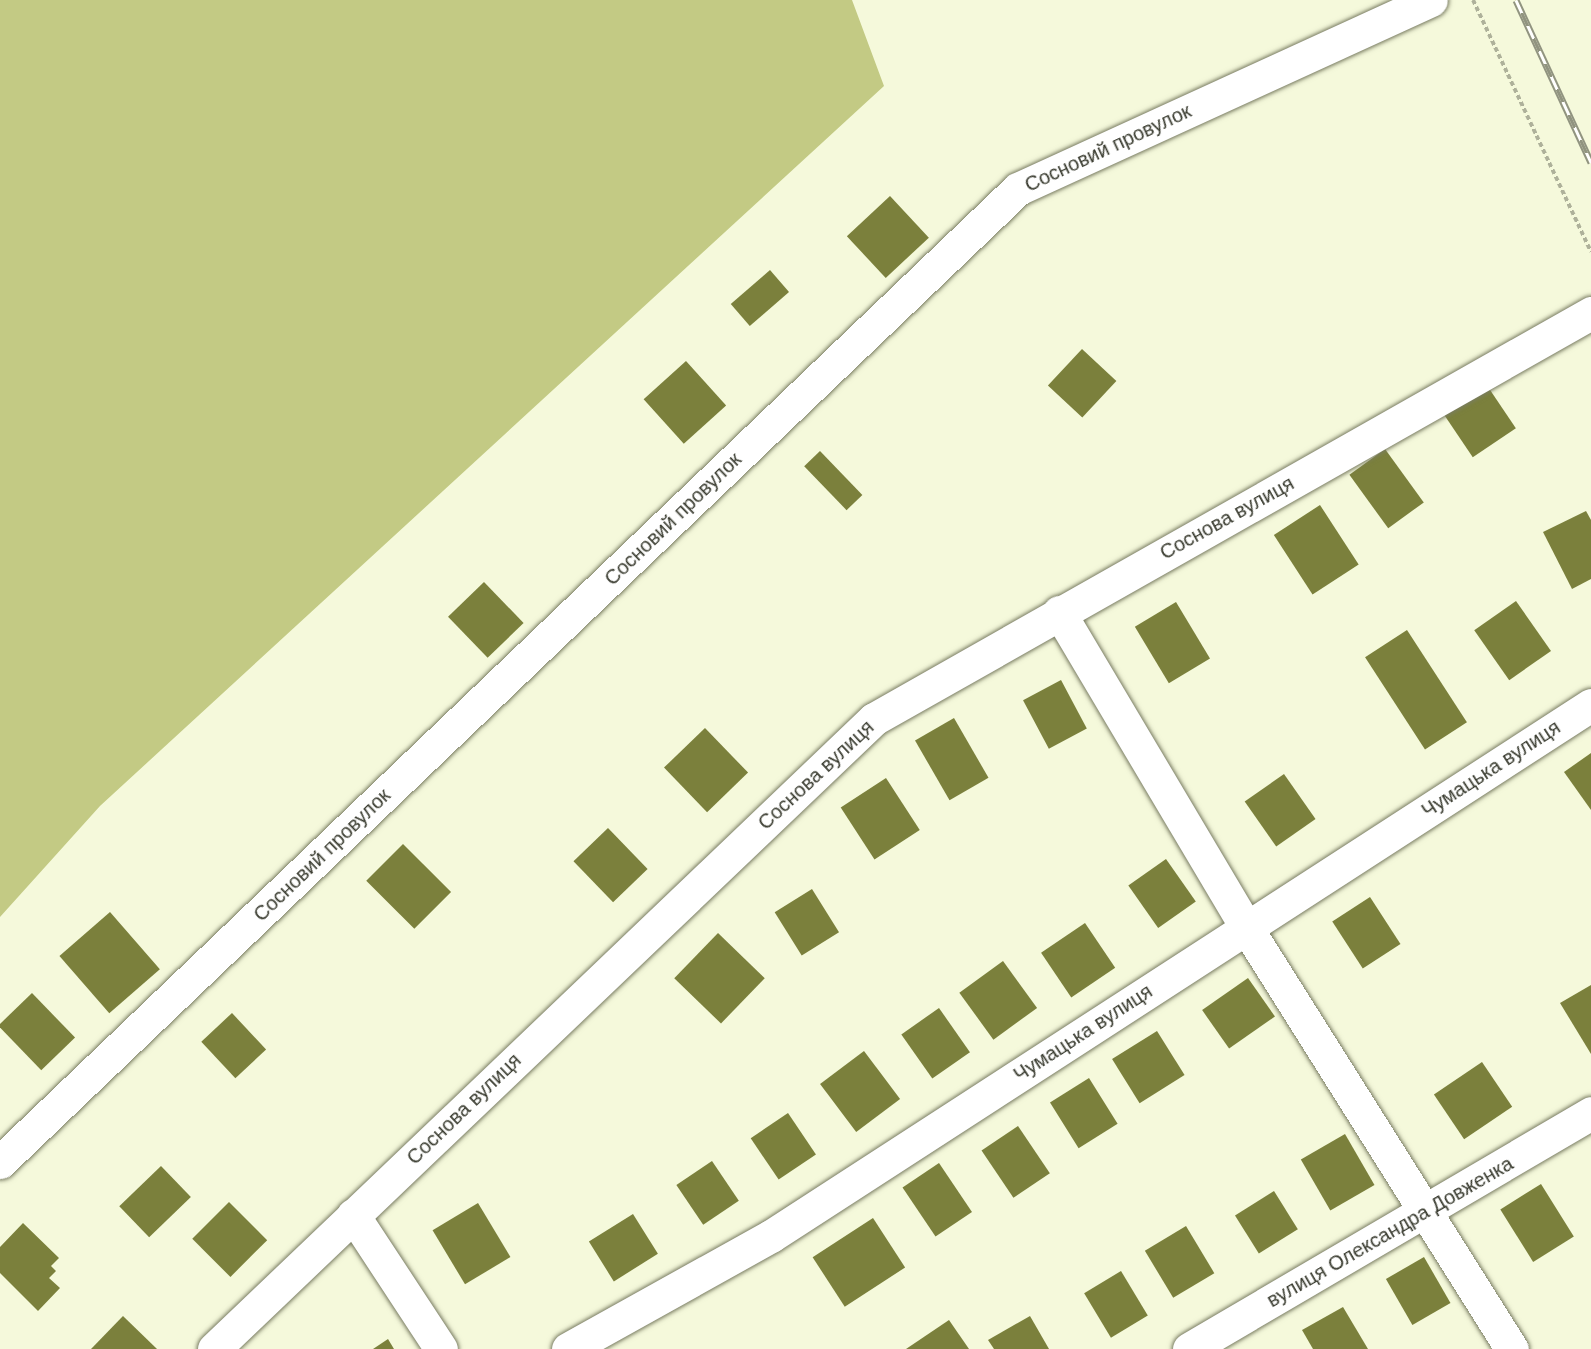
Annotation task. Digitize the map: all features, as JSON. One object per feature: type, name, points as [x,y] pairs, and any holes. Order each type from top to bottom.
[{"type":"street","name":"Сосновий провулок","points":[[0,1162],[1018,189],[1431,0]]},
{"type":"street","name":"Соснова вулиця","points":[[214,1349],[874,719],[1059,612],[1591,313]]},
{"type":"street","points":[[1059,612],[1246,927],[1512,1349]]},
{"type":"street","name":"Чумацька вулиця","points":[[568,1349],[771,1236],[1591,705]]},
{"type":"street","name":"вулиця Олександра Довженка","points":[[1189,1349],[1426,1213],[1591,1113]]},
{"type":"street","points":[[352,1215],[441,1349]]},
{"type":"path","points":[[1473,0],[1591,252]]},
{"type":"green space","points":[[0,0],[852,0],[884,86],[100,806],[0,917]]},
{"type":"building","points":[[890,196],[929,238],[886,278],[847,236]]},
{"type":"building","points":[[770,270],[789,292],[750,326],[731,304]]},
{"type":"building","points":[[1082,349],[1116,381],[1082,418],[1048,386]]},
{"type":"building","points":[[686,361],[726,406],[684,444],[644,399]]},
{"type":"building","points":[[1484,381],[1516,428],[1473,457],[1441,410]]},
{"type":"building","points":[[1385,449],[1424,502],[1388,528],[1349,475]]},
{"type":"building","points":[[820,451],[862,495],[847,510],[804,466]]},
{"type":"building","points":[[1320,505],[1359,565],[1313,595],[1274,535]]},
{"type":"building","points":[[1586,511],[1591,520],[1591,579],[1572,589],[1543,532]]},
{"type":"building","points":[[484,582],[524,623],[488,658],[448,617]]},
{"type":"building","points":[[1516,601],[1551,651],[1509,680],[1474,630]]},
{"type":"building","points":[[1176,602],[1210,659],[1169,683],[1135,627]]},
{"type":"building","points":[[1407,630],[1467,722],[1425,749],[1365,657]]},
{"type":"building","points":[[1061,680],[1087,729],[1049,749],[1023,700]]},
{"type":"building","points":[[954,718],[988,778],[950,800],[915,740]]},
{"type":"building","points":[[705,728],[748,773],[707,812],[664,768]]},
{"type":"building","points":[[1591,753],[1591,810],[1564,772]]},
{"type":"building","points":[[1284,774],[1316,819],[1276,847],[1245,802]]},
{"type":"building","points":[[886,778],[920,830],[874,859],[841,807]]},
{"type":"building","points":[[608,828],[648,869],[613,902],[573,861]]},
{"type":"building","points":[[403,844],[451,892],[414,929],[366,881]]},
{"type":"building","points":[[1166,859],[1196,902],[1158,928],[1128,885]]},
{"type":"building","points":[[812,889],[839,932],[802,956],[775,912]]},
{"type":"building","points":[[1370,897],[1400,944],[1363,968],[1332,922]]},
{"type":"building","points":[[110,912],[160,969],[109,1013],[59,956]]},
{"type":"building","points":[[1085,923],[1115,968],[1071,997],[1041,953]]},
{"type":"building","points":[[718,933],[765,978],[721,1023],[674,978]]},
{"type":"building","points":[[1003,961],[1037,1008],[993,1040],[959,993]]},
{"type":"building","points":[[1248,978],[1275,1017],[1229,1049],[1202,1010]]},
{"type":"building","points":[[1591,985],[1591,1054],[1560,1003]]},
{"type":"building","points":[[32,993],[75,1038],[41,1070],[0,1028],[0,1024]]},
{"type":"building","points":[[939,1008],[970,1052],[932,1079],[901,1034]]},
{"type":"building","points":[[232,1013],[266,1050],[235,1078],[201,1042]]},
{"type":"building","points":[[1157,1031],[1185,1075],[1140,1103],[1112,1059]]},
{"type":"building","points":[[864,1051],[900,1099],[856,1132],[820,1084]]},
{"type":"building","points":[[1482,1062],[1512,1107],[1464,1139],[1434,1094]]},
{"type":"building","points":[[1089,1078],[1118,1124],[1079,1148],[1050,1102]]},
{"type":"building","points":[[788,1113],[816,1154],[779,1180],[751,1138]]},
{"type":"building","points":[[1018,1126],[1050,1173],[1013,1198],[982,1151]]},
{"type":"building","points":[[1345,1134],[1374,1185],[1330,1211],[1301,1160]]},
{"type":"building","points":[[712,1161],[739,1201],[703,1225],[676,1185]]},
{"type":"building","points":[[939,1163],[972,1212],[936,1237],[903,1188]]},
{"type":"building","points":[[161,1166],[191,1197],[149,1237],[119,1206]]},
{"type":"building","points":[[1541,1184],[1574,1237],[1533,1262],[1500,1209]]},
{"type":"building","points":[[1274,1191],[1298,1229],[1259,1254],[1235,1215]]},
{"type":"building","points":[[229,1202],[267,1240],[230,1277],[192,1239]]},
{"type":"building","points":[[478,1203],[510,1257],[465,1284],[433,1230]]},
{"type":"building","points":[[633,1214],[658,1254],[614,1281],[589,1242]]},
{"type":"building","points":[[873,1218],[905,1267],[845,1307],[813,1257]]},
{"type":"building","points":[[23,1223],[59,1258],[51,1266],[56,1271],[49,1278],[60,1288],[38,1311],[0,1273],[0,1247]]},
{"type":"building","points":[[1186,1226],[1214,1273],[1173,1298],[1145,1251]]},
{"type":"building","points":[[1424,1257],[1450,1303],[1412,1325],[1386,1279]]},
{"type":"building","points":[[1121,1271],[1148,1316],[1111,1338],[1084,1293]]},
{"type":"building","points":[[1343,1307],[1368,1349],[1313,1349],[1302,1330]]},
{"type":"building","points":[[123,1316],[157,1349],[91,1349]]},
{"type":"building","points":[[1030,1316],[1049,1349],[994,1349],[988,1340]]},
{"type":"building","points":[[949,1320],[969,1349],[906,1349]]},
{"type":"building","points":[[388,1339],[394,1349],[373,1349]]},
{"type":"railway","points":[[1516,0],[1591,162]]}]
